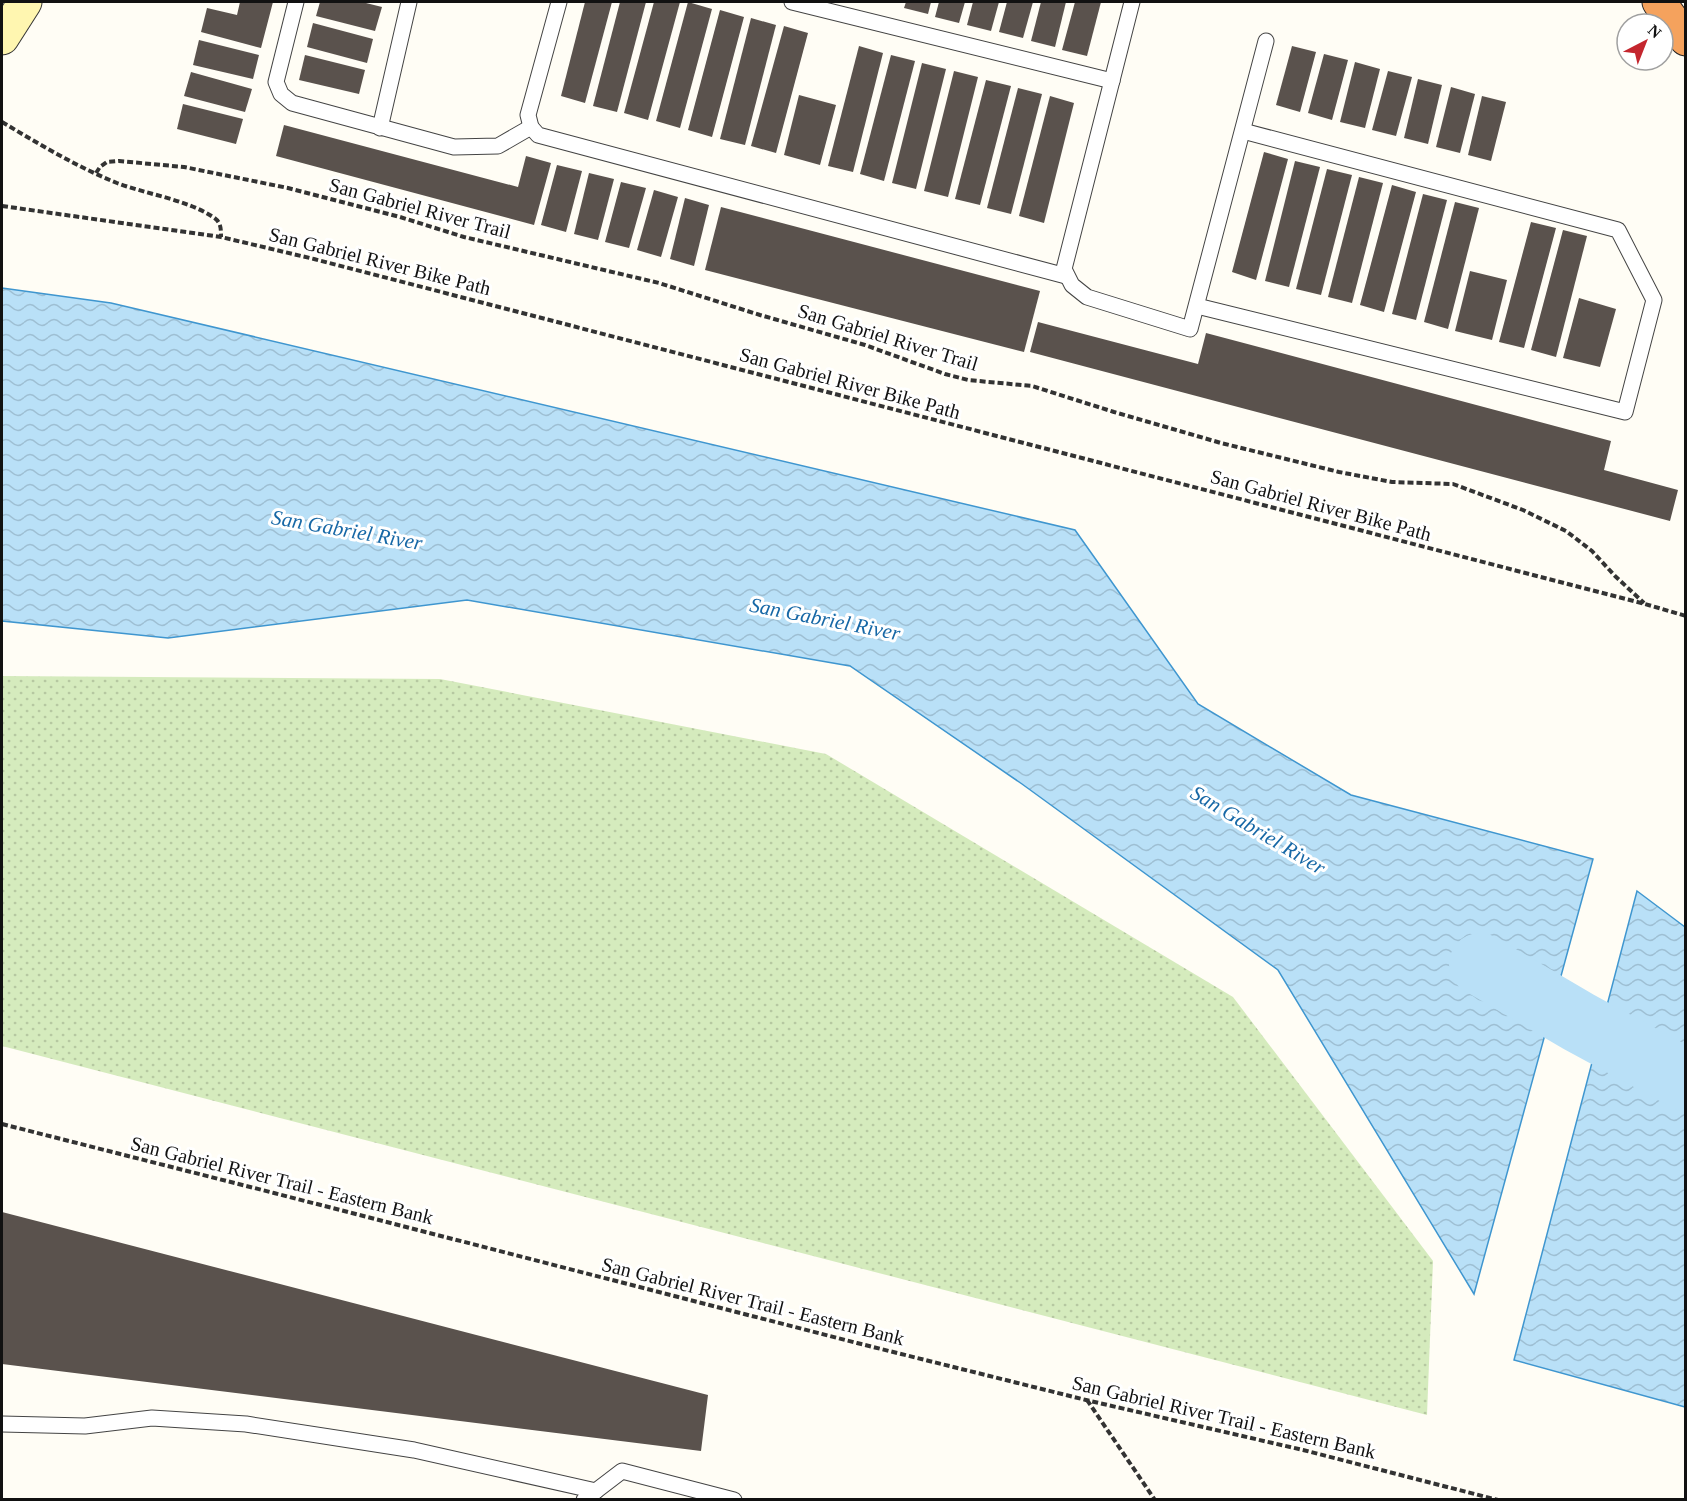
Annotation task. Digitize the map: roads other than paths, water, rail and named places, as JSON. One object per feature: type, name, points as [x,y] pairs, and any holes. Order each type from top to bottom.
[{"type":"highway","points":[[1659,2],[1686,39]]},
{"type":"main road","points":[[2,38],[25,2]]},
{"type":"lane","points":[[296,2],[276,82],[281,94],[292,103],[454,147],[498,146],[531,127]]},
{"type":"lane","points":[[380,128],[409,2]]},
{"type":"lane","points":[[559,2],[528,115],[531,127],[538,135],[1066,276]]},
{"type":"lane","points":[[792,2],[1112,81]]},
{"type":"lane","points":[[1132,2],[1064,269],[1072,285],[1086,297],[1190,329],[1266,41]]},
{"type":"lane","points":[[1197,306],[1625,412],[1654,300],[1618,230],[1243,131]]},
{"type":"lane","points":[[2,1424],[85,1426],[152,1418],[246,1424],[414,1450],[590,1495],[622,1472],[734,1500]]},
{"type":"water","points":[[2,288],[111,303],[1075,530],[1198,704],[1351,795],[1593,859],[1474,1294],[1278,970],[1022,784],[850,666],[467,600],[168,638],[2,621]]},
{"type":"water","points":[[1637,891],[1685,927],[1685,1407],[1514,1360]]},
{"type":"waterway","name":"San Gabriel River","points":[[1480,964],[1579,1022],[1686,1080]]}]
